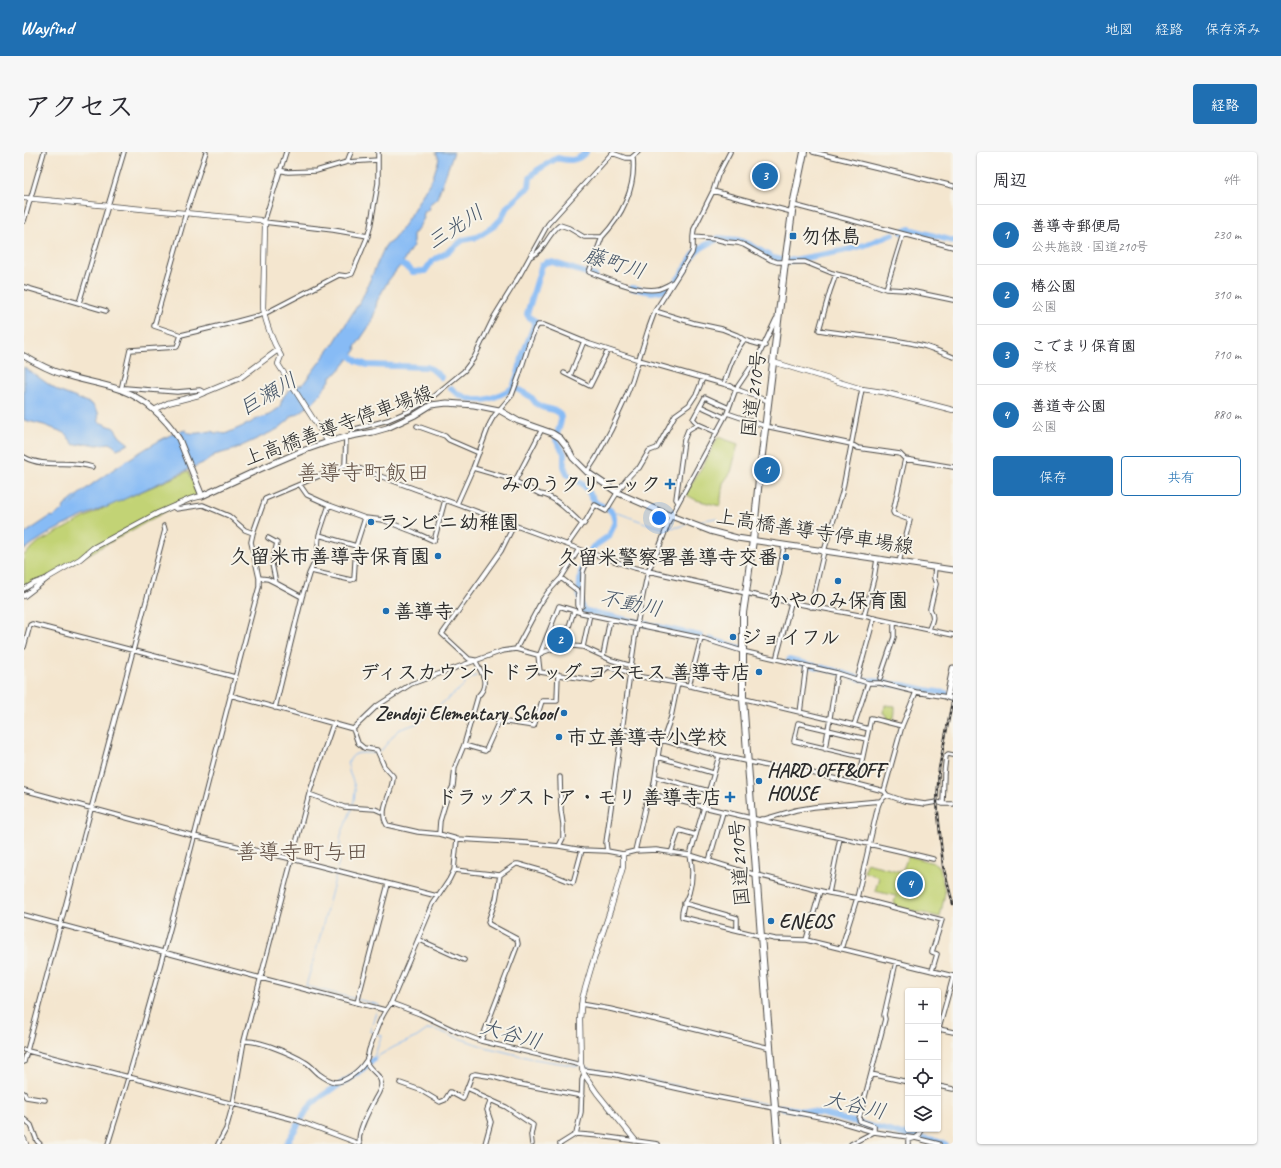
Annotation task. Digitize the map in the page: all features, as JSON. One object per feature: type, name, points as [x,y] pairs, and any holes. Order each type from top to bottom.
[{"type":"highway","name":"国道210号","points":[[778,1144],[743,699],[742,651],[743,613],[753,540],[785,263],[793,205],[804,152]]},
{"type":"main road","points":[[24,356],[61,374],[121,390],[144,402],[154,410],[179,439],[201,494]]},
{"type":"main road","name":"上高橋善導寺停車場線","points":[[201,494],[328,442],[387,428],[415,415],[431,405],[438,403],[474,405],[499,410],[518,421],[552,433],[568,446],[573,458],[587,472],[618,493],[670,516],[710,531],[737,538],[953,570]]},
{"type":"main road","points":[[950,698],[953,668]]},
{"type":"street","points":[[24,221],[44,152]]},
{"type":"street","points":[[79,303],[124,152]]},
{"type":"street","points":[[206,152],[186,213],[154,326],[181,335],[264,314],[338,275],[346,276],[352,274],[368,236],[377,192],[378,152]]},
{"type":"street","points":[[286,152],[279,170],[264,222],[264,314],[281,356],[279,362],[280,367],[328,442]]},
{"type":"street","points":[[347,162],[350,152]]},
{"type":"street","points":[[630,158],[638,152]]},
{"type":"street","points":[[587,472],[611,430],[632,380],[655,311],[692,252],[694,229],[730,152]]},
{"type":"street","points":[[813,152],[953,186]]},
{"type":"street","points":[[345,465],[348,437],[352,430],[388,420],[409,411],[430,399],[464,371],[474,358],[494,318],[548,224],[613,153],[634,158],[634,169],[628,197],[602,238],[589,272],[626,285],[644,289],[660,288],[673,283]]},
{"type":"street","points":[[279,170],[288,172],[316,171],[347,162],[378,160]]},
{"type":"street","points":[[713,191],[792,212]]},
{"type":"street","points":[[24,198],[260,220],[264,222],[334,230],[368,236]]},
{"type":"street","points":[[793,205],[953,247]]},
{"type":"street","points":[[530,257],[540,251],[554,230],[560,225],[569,228],[584,237],[602,238]]},
{"type":"street","points":[[886,288],[892,273],[903,234]]},
{"type":"street","points":[[693,237],[715,239],[744,245],[771,260],[785,263],[805,262],[836,274],[886,288],[910,291],[953,300]]},
{"type":"street","points":[[836,274],[819,330],[924,346],[953,357]]},
{"type":"street","points":[[24,287],[106,311]]},
{"type":"street","points":[[655,311],[694,323],[722,329],[737,335],[744,340],[765,346]]},
{"type":"street","points":[[607,851],[606,843],[637,623],[648,571],[670,516],[727,413],[736,389],[765,346],[779,312]]},
{"type":"street","points":[[457,504],[473,468],[490,423],[512,395],[536,326],[541,324],[608,350],[731,386],[768,401]]},
{"type":"street","points":[[121,390],[130,350],[177,347],[181,335]]},
{"type":"street","points":[[724,384],[733,358],[744,340]]},
{"type":"street","points":[[570,376],[584,341]]},
{"type":"street","points":[[154,410],[168,403],[205,393],[240,378],[278,350]]},
{"type":"street","points":[[564,373],[590,386],[608,350]]},
{"type":"street","points":[[773,362],[862,389],[883,392],[953,410]]},
{"type":"street","points":[[568,544],[582,524],[584,524],[595,505],[608,509],[628,477],[639,468],[649,451],[657,448],[675,416],[689,405],[697,393],[703,378]]},
{"type":"street","points":[[121,390],[124,388],[178,392],[200,390],[205,393]]},
{"type":"street","points":[[811,607],[824,551],[842,493],[862,389]]},
{"type":"street","points":[[716,432],[698,424],[693,419],[705,397],[728,408]]},
{"type":"street","points":[[700,406],[724,417]]},
{"type":"street","points":[[727,413],[765,426],[851,444],[858,448],[900,454],[905,459],[953,467]]},
{"type":"street","points":[[678,502],[676,498],[684,440],[688,430],[698,424]]},
{"type":"street","points":[[417,426],[445,436],[449,440],[479,453]]},
{"type":"street","points":[[515,481],[542,429]]},
{"type":"street","points":[[24,457],[34,462],[45,464],[79,464],[92,467]]},
{"type":"street","points":[[899,562],[910,520],[894,514],[905,459]]},
{"type":"street","points":[[108,1144],[129,1077],[163,952],[259,587],[259,578],[251,542],[266,499],[345,465],[635,568],[772,599],[864,616],[953,635]]},
{"type":"street","points":[[473,468],[515,481],[540,494],[545,494],[559,503],[582,524]]},
{"type":"street","points":[[300,485],[307,496],[365,518],[383,520],[434,541],[445,500]]},
{"type":"street","points":[[24,596],[50,577],[80,559],[93,548],[132,527],[201,494]]},
{"type":"street","points":[[173,507],[176,509],[203,505],[229,516],[245,530],[253,533]]},
{"type":"street","points":[[275,708],[302,597],[310,571],[317,557],[319,535],[329,505]]},
{"type":"street","points":[[310,571],[352,580],[354,578],[356,546],[365,518]]},
{"type":"street","points":[[475,660],[469,659],[442,634],[501,551],[514,525]]},
{"type":"street","points":[[24,1062],[165,530],[164,526]]},
{"type":"street","points":[[319,535],[356,546]]},
{"type":"street","points":[[268,538],[277,543],[272,564],[276,583]]},
{"type":"street","points":[[772,599],[779,574],[784,545]]},
{"type":"street","points":[[516,649],[540,604],[548,592],[561,578],[579,549]]},
{"type":"street","points":[[582,606],[583,572],[590,553]]},
{"type":"street","points":[[864,616],[874,578],[877,559]]},
{"type":"street","points":[[929,629],[933,618],[930,609],[936,584],[934,578],[935,567]]},
{"type":"street","points":[[24,589],[34,583],[50,577]]},
{"type":"street","points":[[259,578],[268,579],[302,597]]},
{"type":"street","points":[[561,578],[578,591],[578,605],[580,612]]},
{"type":"street","points":[[777,656],[791,603]]},
{"type":"street","points":[[868,729],[678,683],[630,675],[625,670],[608,667],[592,680],[540,672],[539,655],[559,606],[574,611],[637,623],[701,638],[742,651],[837,673],[868,683],[880,683],[916,692],[950,698]]},
{"type":"street","points":[[563,645],[574,611]]},
{"type":"street","points":[[583,648],[590,614]]},
{"type":"street","points":[[857,680],[874,618]]},
{"type":"street","points":[[603,656],[610,619]]},
{"type":"street","points":[[880,678],[894,637],[894,623]]},
{"type":"street","points":[[24,647],[30,625],[32,624],[235,676]]},
{"type":"street","points":[[689,686],[701,638]]},
{"type":"street","points":[[353,729],[377,706],[410,684],[502,651],[516,649],[539,655],[563,645],[583,648],[611,660],[632,666]]},
{"type":"street","points":[[439,834],[440,821],[452,786],[455,767],[464,745],[478,696],[482,692],[485,684],[482,672],[475,660]]},
{"type":"street","points":[[800,713],[806,666]]},
{"type":"street","points":[[824,749],[837,673]]},
{"type":"street","points":[[464,745],[485,751],[499,721],[534,726],[542,701],[556,701],[558,674]]},
{"type":"street","points":[[635,851],[648,795],[652,794],[656,777],[658,757],[662,740],[671,717],[678,683]]},
{"type":"street","points":[[854,725],[868,683]]},
{"type":"street","points":[[884,791],[902,726],[916,692]]},
{"type":"street","points":[[230,695],[353,729]]},
{"type":"street","points":[[858,784],[862,757],[871,718],[902,726]]},
{"type":"street","points":[[862,757],[794,741],[798,723],[866,739]]},
{"type":"street","points":[[219,1144],[226,1129],[233,1104],[244,1040],[309,794],[333,724]]},
{"type":"street","points":[[353,729],[358,743],[364,748],[377,750],[384,766],[393,776],[384,813],[384,820],[387,825],[418,832],[439,834],[457,839],[559,846],[623,854],[635,851],[656,850],[690,855],[726,867],[942,920],[932,952],[937,954],[932,971]]},
{"type":"street","points":[[623,730],[719,756],[777,768],[779,766],[858,784],[884,791],[887,795],[904,801],[925,804],[937,802],[943,804],[953,804]]},
{"type":"street","points":[[943,804],[946,756],[948,754],[953,755]]},
{"type":"street","points":[[719,756],[690,855],[692,880],[689,893],[681,912],[682,917],[761,936],[806,940],[953,976],[940,1024]]},
{"type":"street","points":[[658,757],[713,773]]},
{"type":"street","points":[[559,846],[563,838],[563,824],[560,811],[560,777]]},
{"type":"street","points":[[656,777],[709,791]]},
{"type":"street","points":[[24,790],[194,836],[437,896]]},
{"type":"street","points":[[309,794],[344,807],[375,809],[384,813]]},
{"type":"street","points":[[652,794],[704,808],[840,838],[870,843],[933,859]]},
{"type":"street","points":[[841,949],[857,898],[880,801],[887,795]]},
{"type":"street","points":[[752,819],[765,819],[796,810],[814,807],[880,801]]},
{"type":"street","points":[[709,861],[723,812]]},
{"type":"street","points":[[671,853],[679,830],[696,835]]},
{"type":"street","points":[[829,893],[840,838]]},
{"type":"street","points":[[244,1040],[260,1043],[304,1061],[312,1066],[318,1074],[331,1081],[337,1082],[344,1080],[357,1071],[366,1061],[385,1010],[391,1003],[433,904],[454,870],[457,839]]},
{"type":"street","points":[[454,870],[500,875],[518,864],[546,872],[573,883],[582,850]]},
{"type":"street","points":[[623,854],[623,867],[589,975],[582,1004],[580,1019],[581,1064],[583,1072],[596,1093],[636,1142]]},
{"type":"street","points":[[481,1041],[518,944],[517,939],[489,924],[488,922],[496,899],[500,875]]},
{"type":"street","points":[[357,1003],[388,884]]},
{"type":"street","points":[[806,940],[820,891]]},
{"type":"street","points":[[684,903],[737,918],[737,930]]},
{"type":"street","points":[[24,915],[385,1010]]},
{"type":"street","points":[[418,938],[464,960]]},
{"type":"street","points":[[874,1132],[874,1126],[860,1121],[859,1119],[885,1018],[884,1015],[896,962]]},
{"type":"street","points":[[391,1003],[420,1014],[460,1034],[481,1041],[581,1064]]},
{"type":"street","points":[[582,1004],[610,1009],[770,1048]]},
{"type":"street","points":[[941,1030],[953,1032]]},
{"type":"street","points":[[26,1050],[296,1120],[360,1144],[359,1139],[362,1129],[381,1086],[379,1078],[368,1066],[366,1061]]},
{"type":"street","points":[[583,1072],[613,1074],[712,1096],[830,1119],[874,1132],[915,1138],[939,1144]]},
{"type":"street","points":[[576,1134],[581,1112],[583,1072]]},
{"type":"street","points":[[400,1083],[420,1090],[440,1102],[445,1100],[450,1092],[463,1099],[472,1075],[475,1074],[582,1096]]},
{"type":"street","points":[[871,1074],[905,1081]]},
{"type":"street","points":[[941,1087],[953,1089]]},
{"type":"street","points":[[467,1088],[479,1095],[506,1106],[533,1125],[531,1135],[532,1144]]},
{"type":"street","points":[[24,1093],[26,1097],[45,1100]]},
{"type":"street","points":[[485,1144],[492,1122],[487,1110],[491,1100]]},
{"type":"street","points":[[24,1119],[31,1125],[37,1141],[40,1144]]},
{"type":"street","points":[[851,1144],[874,1132]]},
{"type":"street","points":[[901,1137],[908,1142],[921,1132]]},
{"type":"street","points":[[560,1144],[576,1134],[658,1144]]},
{"type":"street","points":[[24,1139],[26,1144]]},
{"type":"green space","points":[[718,437],[738,444],[731,472],[723,483],[720,506],[696,500],[685,494],[705,462]]},
{"type":"green space","points":[[189,471],[197,494],[49,576],[24,588],[24,555],[39,542],[101,509]]},
{"type":"green space","points":[[885,705],[895,706],[895,713],[891,723],[887,722],[887,715],[884,713]]},
{"type":"green space","points":[[908,856],[934,863],[940,867],[945,893],[940,917],[893,906],[896,896],[875,891],[879,877],[864,872],[866,863],[902,872]]},
{"type":"water","points":[[436,152],[454,152],[437,198],[430,204],[428,210],[425,211],[423,216],[424,218],[416,232],[413,233],[413,247],[388,281],[377,301],[370,325],[355,347],[356,350],[337,373],[331,376],[331,379],[314,402],[296,415],[292,415],[289,420],[278,429],[233,450],[214,455],[207,461],[105,508],[104,507],[73,521],[53,531],[24,550],[24,534],[51,516],[54,517],[59,512],[63,511],[63,515],[78,505],[79,498],[65,510],[63,509],[64,506],[95,482],[158,441],[172,434],[186,430],[186,432],[192,433],[212,431],[215,433],[225,434],[269,415],[280,407],[285,395],[291,389],[303,384],[334,343],[362,298],[385,246],[393,240],[404,225],[433,177],[439,159]]},
{"type":"water","points":[[24,367],[58,391],[92,404],[98,412],[99,422],[114,428],[120,437],[129,444],[117,449],[110,443],[97,445],[86,443],[74,445],[65,433],[44,425],[24,420]]},
{"type":"waterway","name":"三光川","points":[[396,261],[413,272],[425,271],[432,261],[445,254],[463,240],[477,237],[494,226],[501,219],[507,207],[529,187],[530,178],[536,171],[557,158],[573,160],[579,158],[586,152]]},
{"type":"waterway","name":"藤町川","points":[[902,232],[909,229],[953,241]]},
{"type":"waterway","name":"藤町川","points":[[788,261],[842,251],[865,245],[893,234]]},
{"type":"waterway","name":"藤町川","points":[[632,288],[652,292],[664,290],[673,285],[697,250],[719,238],[738,240],[749,244],[773,258],[782,260]]},
{"type":"waterway","name":"藤町川","points":[[513,388],[523,354],[535,323],[535,321],[527,314],[542,265],[547,262],[552,262],[595,276]]},
{"type":"waterway","name":"不動川","points":[[345,352],[357,361],[367,365],[427,367],[441,377]]},
{"type":"waterway","name":"不動川","points":[[451,388],[456,393],[474,400],[486,400],[513,388]]},
{"type":"waterway","name":"不動川","points":[[517,389],[531,397],[538,405],[559,413],[561,422],[556,440],[564,453],[564,466],[567,474],[581,483],[596,503],[610,510],[613,514],[615,522],[609,536],[593,547],[588,554],[581,572],[579,592],[582,610],[700,636]]},
{"type":"waterway","name":"巨瀬川","points":[[57,518],[84,499]]},
{"type":"waterway","points":[[610,510],[651,525],[665,528]]},
{"type":"waterway","points":[[693,522],[716,518]]},
{"type":"waterway","points":[[668,528],[686,524]]},
{"type":"waterway","name":"不動川","points":[[710,639],[740,648]]},
{"type":"waterway","name":"不動川","points":[[789,660],[855,677]]},
{"type":"waterway","points":[[380,752],[398,730],[418,723],[471,678],[476,676]]},
{"type":"waterway","name":"不動川","points":[[858,678],[946,693]]},
{"type":"waterway","points":[[337,868],[341,835],[352,808],[355,793],[348,766],[349,762],[356,754],[377,753]]},
{"type":"waterway","points":[[337,871],[306,986],[379,1005],[378,1007]]},
{"type":"waterway","points":[[374,1033],[370,1030],[377,1010]]},
{"type":"waterway","name":"大谷川","points":[[373,1059],[394,1047],[417,1037],[427,1030],[433,1029],[485,1047],[534,1059],[579,1066]]},
{"type":"waterway","points":[[373,1060],[382,1035],[377,1034]]},
{"type":"waterway","name":"大谷川","points":[[286,1144],[312,1104],[320,1097],[357,1074],[373,1060]]},
{"type":"waterway","name":"大谷川","points":[[584,1067],[605,1071]]},
{"type":"waterway","name":"大谷川","points":[[635,1077],[771,1105]]},
{"type":"waterway","name":"大谷川","points":[[780,1107],[823,1114],[945,1144]]},
{"type":"railway","points":[[953,697],[939,769],[937,802],[943,866],[953,904]]},
{"type":"place","name":"こでまり保育園","points":[[765,176]]},
{"type":"place","name":"勿体島","points":[[793,236]]},
{"type":"place","name":"善導寺郵便局","points":[[767,470]]},
{"type":"place","name":"みのうクリニック","points":[[670,484]]},
{"type":"place","name":"ランビニ幼稚園","points":[[371,522]]},
{"type":"place","name":"久留米市善導寺保育園","points":[[438,556]]},
{"type":"place","name":"久留米警察署善導寺交番","points":[[786,557]]},
{"type":"place","name":"かやのみ保育園","points":[[838,581]]},
{"type":"place","name":"善導寺","points":[[386,611]]},
{"type":"place","name":"ジョイフル","points":[[733,637]]},
{"type":"place","name":"椿公園","points":[[560,640]]},
{"type":"place","name":"ディスカウント ドラッグ コスモス 善導寺店","points":[[759,672]]},
{"type":"place","name":"Zendoji Elementary School","points":[[564,713]]},
{"type":"place","name":"市立善導寺小学校","points":[[559,737]]},
{"type":"place","name":"HARD OFF&OFF HOUSE","points":[[759,781]]},
{"type":"place","name":"ドラッグストア・モリ 善導寺店","points":[[730,797]]},
{"type":"place","name":"善道寺公園","points":[[910,884]]},
{"type":"place","name":"ENEOS","points":[[771,921]]},
{"type":"district","name":"善導寺町飯田","points":[[363,472]]},
{"type":"district","name":"善導寺町与田","points":[[302,851]]}]
